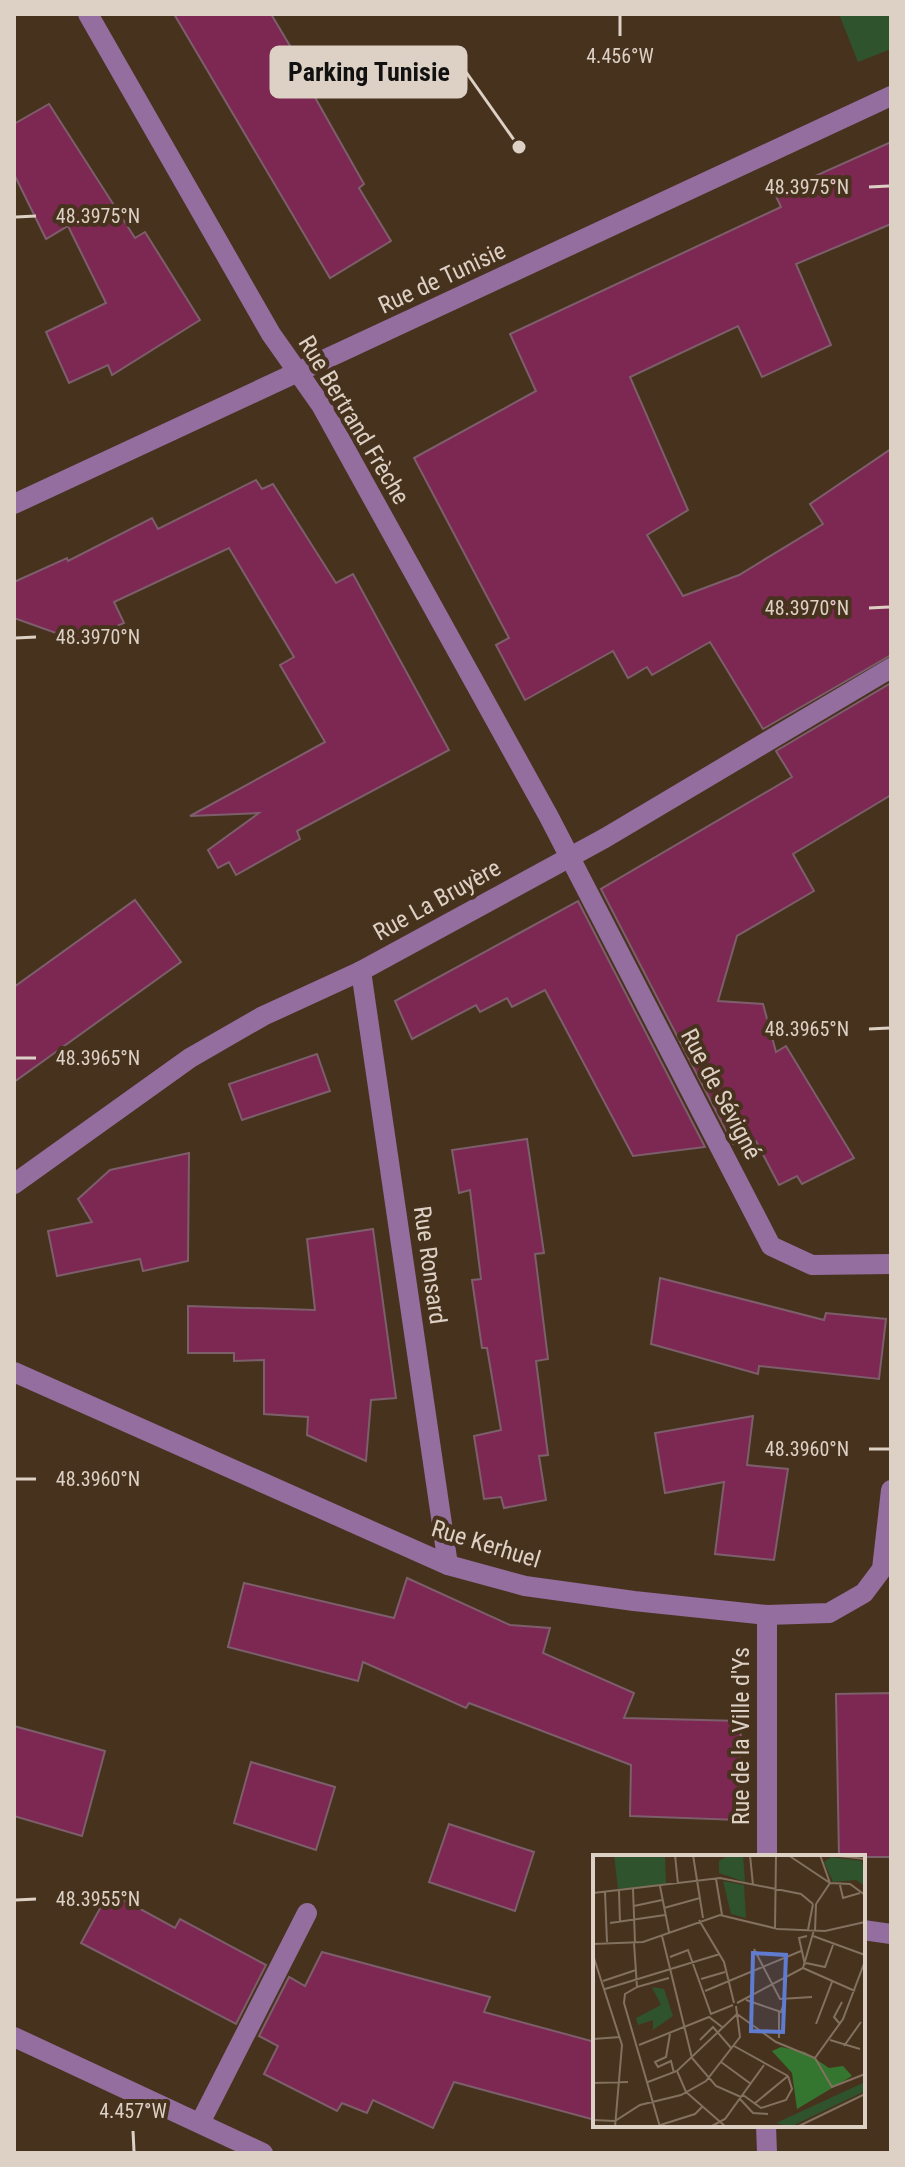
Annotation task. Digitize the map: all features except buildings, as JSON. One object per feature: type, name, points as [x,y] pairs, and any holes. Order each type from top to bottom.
[{"type":"street","name":"Rue Bertrand Frèche","points":[[88,14],[271,334],[321,405],[549,817],[568,857]]},
{"type":"street","name":"Rue de Tunisie","points":[[14,504],[891,96]]},
{"type":"street","name":"Rue La Bruyère","points":[[14,1184],[190,1058],[263,1016],[361,971],[568,857],[891,668]]},
{"type":"street","name":"Rue de Sévigné","points":[[568,857],[771,1246],[812,1265],[891,1264]]},
{"type":"street","name":"Rue Ronsard","points":[[361,971],[448,1565]]},
{"type":"street","name":"Rue Kerhuel","points":[[14,1372],[448,1565],[525,1586],[767,1615],[829,1613],[864,1593],[882,1569],[891,1490]]},
{"type":"street","name":"Rue de la Ville d'Ys","points":[[767,1615],[767,1855]]},
{"type":"street","points":[[200,2123],[307,1913]]},
{"type":"street","points":[[865,1930],[891,1934]]},
{"type":"street","points":[[14,2037],[263,2153]]},
{"type":"street","points":[[766,2127],[767,2153]]},
{"type":"green space","points":[[839,14],[891,14],[891,49],[858,62]]},
{"type":"place","name":"Parking Tunisie","points":[[519,147]]}]
